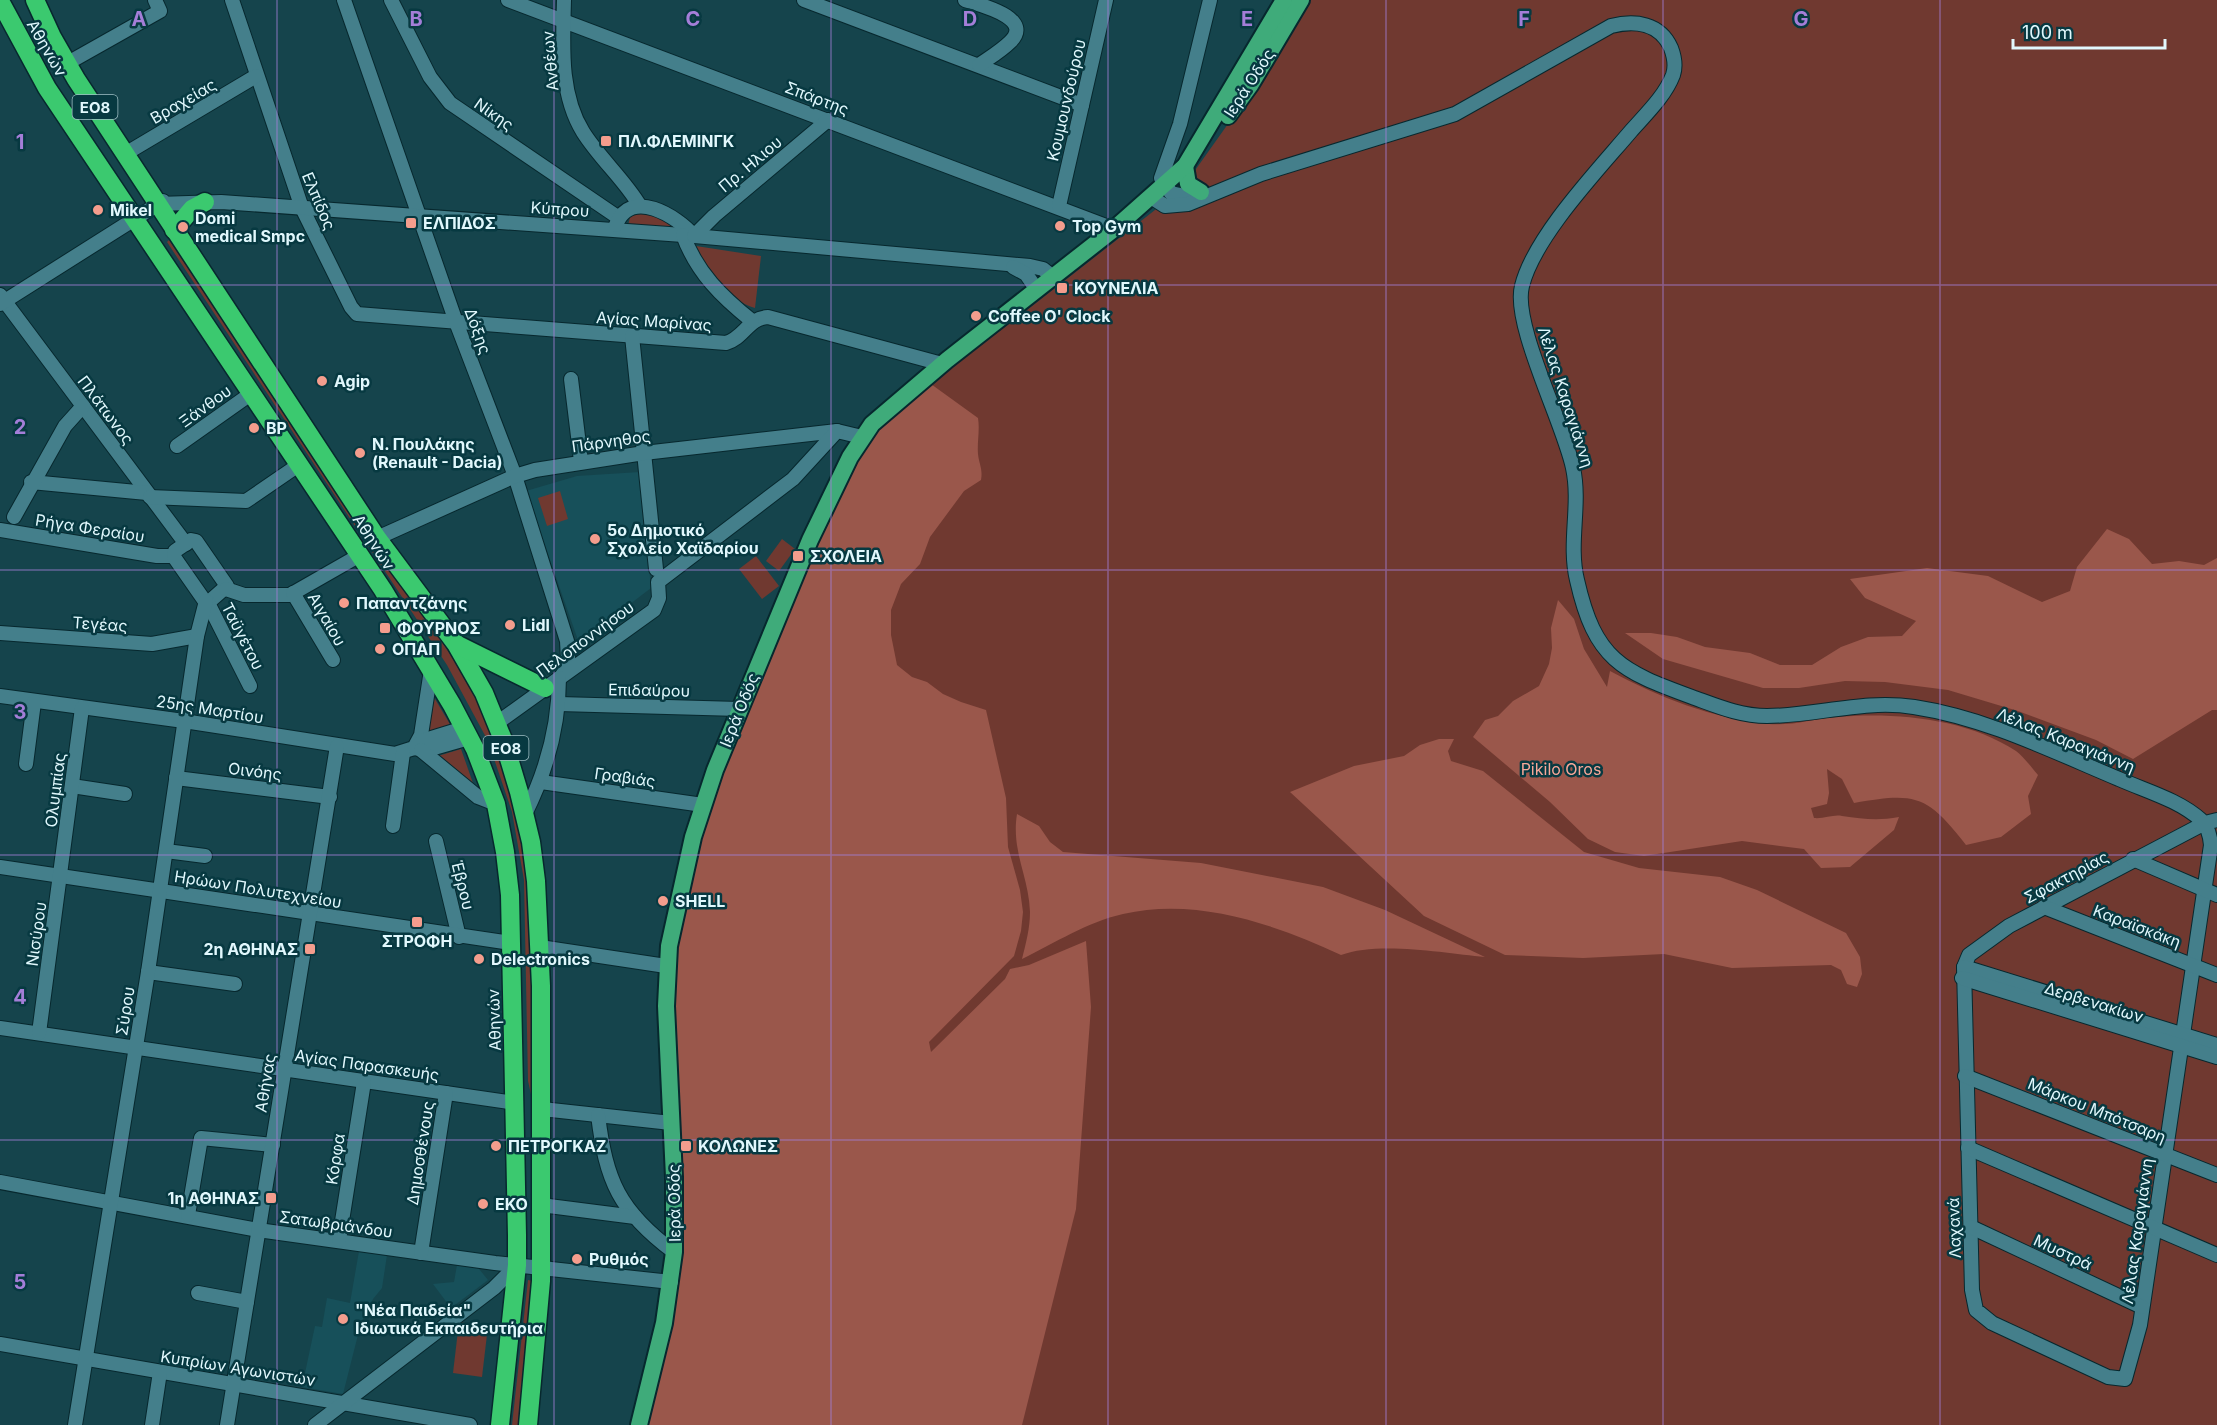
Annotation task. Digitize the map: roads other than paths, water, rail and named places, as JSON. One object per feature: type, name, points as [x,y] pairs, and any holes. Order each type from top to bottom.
[{"type":"highway","name":"Αθηνών","points":[[40,2],[66,64],[377,538],[456,644],[475,674],[497,723],[525,814],[536,881],[540,947],[541,1267],[528,1425]]},
{"type":"highway","name":"Αθηνών","points":[[0,3],[47,88],[360,555],[467,733],[496,804],[508,880],[511,943],[517,1265],[500,1425]]},
{"type":"highway","points":[[174,230],[192,209],[213,202]]},
{"type":"highway","points":[[456,644],[556,680]]},
{"type":"main road","name":"Ιερά Οδός","points":[[1188,163],[1199,139],[1240,78],[1284,0]]},
{"type":"main road","name":"Ιερά Οδός","points":[[639,1425],[671,1282],[674,1252],[666,966],[685,871],[704,805],[739,708],[810,540],[862,437],[884,412],[1114,229],[1158,192],[1206,146],[1251,84],[1300,0]]},
{"type":"main road","points":[[1188,163],[1188,184],[1201,192]]},
{"type":"street","name":"Ελπίδος","points":[[232,0],[302,208],[355,312],[456,322]]},
{"type":"street","name":"Δόξης","points":[[344,0],[421,215],[456,322],[515,476],[567,640],[568,659],[556,680]]},
{"type":"street","name":"Νίκης","points":[[391,0],[430,77],[450,103],[617,224]]},
{"type":"street","name":"Σπάρτης","points":[[508,0],[1059,206],[1114,229]]},
{"type":"street","name":"Ανθέων","points":[[564,0],[564,71],[575,115],[583,132],[631,189],[640,206]]},
{"type":"street","points":[[804,0],[1082,105]]},
{"type":"street","points":[[965,0],[1008,15],[1015,29],[1011,42],[979,65]]},
{"type":"street","name":"Κουμουνδούρου","points":[[1059,206],[1106,0]]},
{"type":"street","points":[[1158,192],[1180,124],[1210,0]]},
{"type":"street","points":[[66,64],[158,6]]},
{"type":"street","name":"Λέλας Καραγιάννη","points":[[1158,192],[1179,195],[1201,192],[1455,114],[1611,26],[1635,22],[1653,27],[1669,42],[1675,64],[1673,74],[1658,100],[1557,222],[1533,259],[1522,287],[1522,314],[1572,464],[1576,497],[1574,560],[1576,579],[1588,615],[1603,646],[1614,660],[1638,677],[1734,712],[1770,716],[1878,704],[1914,707],[1997,727],[2211,821],[2211,892],[2192,965],[2183,1041],[2142,1306],[2125,1379]]},
{"type":"street","name":"Βραχείας","points":[[125,154],[256,76]]},
{"type":"street","name":"Πρ. Ηλιου","points":[[688,236],[828,120]]},
{"type":"street","name":"Λέλας Καραγιάννη","points":[[1158,192],[1165,206],[1188,204],[1212,196],[1238,182]]},
{"type":"street","name":"Κύπρου","points":[[157,204],[213,202],[617,224],[688,236],[1043,269],[1053,277]]},
{"type":"street","points":[[1,300],[157,204]]},
{"type":"street","points":[[617,224],[624,212],[640,206],[664,212],[686,226],[688,249],[719,294],[753,321],[768,317],[942,364]]},
{"type":"street","points":[[1011,266],[1026,274],[1036,290]]},
{"type":"street","name":"Πλάτωνος","points":[[1,300],[186,544],[196,542],[226,584],[226,589]]},
{"type":"street","name":"Αγίας Μαρίνας","points":[[456,322],[726,343],[739,336],[753,321]]},
{"type":"street","points":[[632,336],[656,569]]},
{"type":"street","points":[[572,379],[581,461]]},
{"type":"street","name":"Ξάνθου","points":[[177,446],[252,393]]},
{"type":"street","points":[[14,518],[31,482],[65,426],[83,406]]},
{"type":"street","name":"Πάρνηθος","points":[[377,538],[515,476],[581,461],[837,431],[862,437]]},
{"type":"street","name":"Πελοποννήσου","points":[[497,723],[654,610],[659,598],[658,582],[793,479],[837,431]]},
{"type":"street","points":[[31,482],[149,495],[246,501],[300,464]]},
{"type":"street","name":"Ρήγα Φεραίου","points":[[0,530],[158,556],[174,556]]},
{"type":"street","points":[[174,556],[186,544]]},
{"type":"street","points":[[207,601],[226,589],[244,595],[294,594],[360,555]]},
{"type":"street","name":"Ταϋγέτου","points":[[174,556],[207,601],[250,686]]},
{"type":"street","name":"Αιγαίου","points":[[294,594],[333,660]]},
{"type":"street","name":"Σύρου","points":[[75,1425],[136,1047],[197,636],[207,601]]},
{"type":"street","name":"Τεγέας","points":[[0,633],[152,644],[197,636]]},
{"type":"street","points":[[393,826],[413,750],[421,735],[431,670]]},
{"type":"street","points":[[525,814],[541,782],[559,704],[556,680]]},
{"type":"street","name":"25ης Μαρτίου","points":[[0,696],[184,721],[337,746],[413,750]]},
{"type":"street","points":[[26,764],[34,702]]},
{"type":"street","name":"Επιδαύρου","points":[[559,704],[739,708]]},
{"type":"street","name":"Ολυμπίας","points":[[60,876],[82,708]]},
{"type":"street","points":[[413,750],[425,740],[467,733]]},
{"type":"street","name":"Αθήνας","points":[[226,1425],[248,1302],[337,746]]},
{"type":"street","points":[[413,750],[478,797],[496,804]]},
{"type":"street","name":"Οινόης","points":[[176,778],[330,797]]},
{"type":"street","name":"Γραβιάς","points":[[541,782],[704,805]]},
{"type":"street","points":[[72,786],[125,794]]},
{"type":"street","points":[[2211,821],[2217,806]]},
{"type":"street","name":"Σφακτηρίας","points":[[1963,972],[1969,955],[1977,948],[2044,907],[2133,859],[2211,821]]},
{"type":"street","name":"Έβρου","points":[[436,841],[459,937]]},
{"type":"street","points":[[166,851],[205,856]]},
{"type":"street","points":[[2133,859],[2211,892]]},
{"type":"street","name":"Ηρώων Πολυτεχνείου","points":[[0,867],[511,943]]},
{"type":"street","name":"Νισύρου","points":[[39,1033],[60,876]]},
{"type":"street","name":"Καραϊσκάκη","points":[[2044,907],[2217,975]]},
{"type":"street","points":[[540,947],[666,966]]},
{"type":"street","points":[[147,972],[235,984]]},
{"type":"street","name":"Δερβενακίων","points":[[1963,972],[2183,1041],[2217,1057]]},
{"type":"street","name":"Λαχανά","points":[[1963,972],[1972,1290],[1976,1310],[1992,1323],[2044,1348],[2108,1377],[2125,1379]]},
{"type":"street","name":"Αγίας Παρασκευής","points":[[0,1028],[515,1103]]},
{"type":"street","name":"Δερβενακίων","points":[[2183,1041],[2217,1045]]},
{"type":"street","name":"Μάρκου Μπότσαρη","points":[[1965,1076],[2217,1175]]},
{"type":"street","name":"Κόρφα","points":[[339,1240],[364,1082]]},
{"type":"street","name":"Δημοσθένους","points":[[422,1253],[446,1093]]},
{"type":"street","points":[[542,1109],[671,1123]]},
{"type":"street","points":[[598,1115],[607,1172],[614,1186],[635,1217],[674,1252]]},
{"type":"street","points":[[188,1215],[201,1138],[273,1145]]},
{"type":"street","points":[[1968,1148],[2217,1255]]},
{"type":"street","name":"Σατωβριάνδου","points":[[0,1182],[188,1215],[258,1230],[517,1265],[671,1282]]},
{"type":"street","points":[[541,1204],[635,1217]]},
{"type":"street","name":"Μυστρά","points":[[1971,1227],[2142,1306]]},
{"type":"street","points":[[315,1425],[494,1288],[517,1265]]},
{"type":"street","points":[[198,1293],[248,1302]]},
{"type":"street","name":"Κυπρίων Αγωνιστών","points":[[0,1344],[470,1425]]},
{"type":"street","points":[[152,1425],[160,1372]]},
{"type":"place","name":"ΠΛ.ΦΛΕΜΙΝΓΚ","points":[[606,141]]},
{"type":"place","name":"Mikel","points":[[98,210]]},
{"type":"place","name":"ΕΛΠΙΔΟΣ","points":[[411,223]]},
{"type":"place","name":"Top Gym","points":[[1060,226]]},
{"type":"place","name":"Domi medical Smpc","points":[[183,227]]},
{"type":"place","name":"ΚΟΥΝΕΛΙΑ","points":[[1062,288]]},
{"type":"place","name":"Coffee O' Clock","points":[[976,316]]},
{"type":"place","name":"Agip","points":[[322,381]]},
{"type":"place","name":"BP","points":[[254,428]]},
{"type":"place","name":"Ν. Πουλάκης (Renault - Dacia)","points":[[360,453]]},
{"type":"place","name":"5ο Δημοτικό Σχολείο Χαϊδαρίου","points":[[595,539]]},
{"type":"place","name":"ΣΧΟΛΕΙΑ","points":[[798,556]]},
{"type":"place","name":"Παπαντζάνης","points":[[344,603]]},
{"type":"place","name":"Lidl","points":[[510,625]]},
{"type":"place","name":"ΦΟΥΡΝΟΣ","points":[[385,628]]},
{"type":"place","name":"ΟΠΑΠ","points":[[380,649]]},
{"type":"place","name":"SHELL","points":[[663,901]]},
{"type":"place","name":"ΣΤΡΟΦΗ","points":[[417,922]]},
{"type":"place","name":"2η ΑΘΗΝΑΣ","points":[[310,949]]},
{"type":"place","name":"Delectronics","points":[[479,959]]},
{"type":"place","name":"ΠΕΤΡΟΓΚΑΖ","points":[[496,1146]]},
{"type":"place","name":"ΚΟΛΩΝΕΣ","points":[[686,1146]]},
{"type":"place","name":"1η ΑΘΗΝΑΣ","points":[[271,1198]]},
{"type":"place","name":"EKO","points":[[483,1204]]},
{"type":"place","name":"Ρυθμός","points":[[577,1259]]},
{"type":"place","name":"\"Νέα Παιδεία\" Ιδιωτικά Εκπαιδευτήρια","points":[[343,1319]]},
{"type":"park label","name":"Pikilo Oros","points":[[1561,769]]}]
